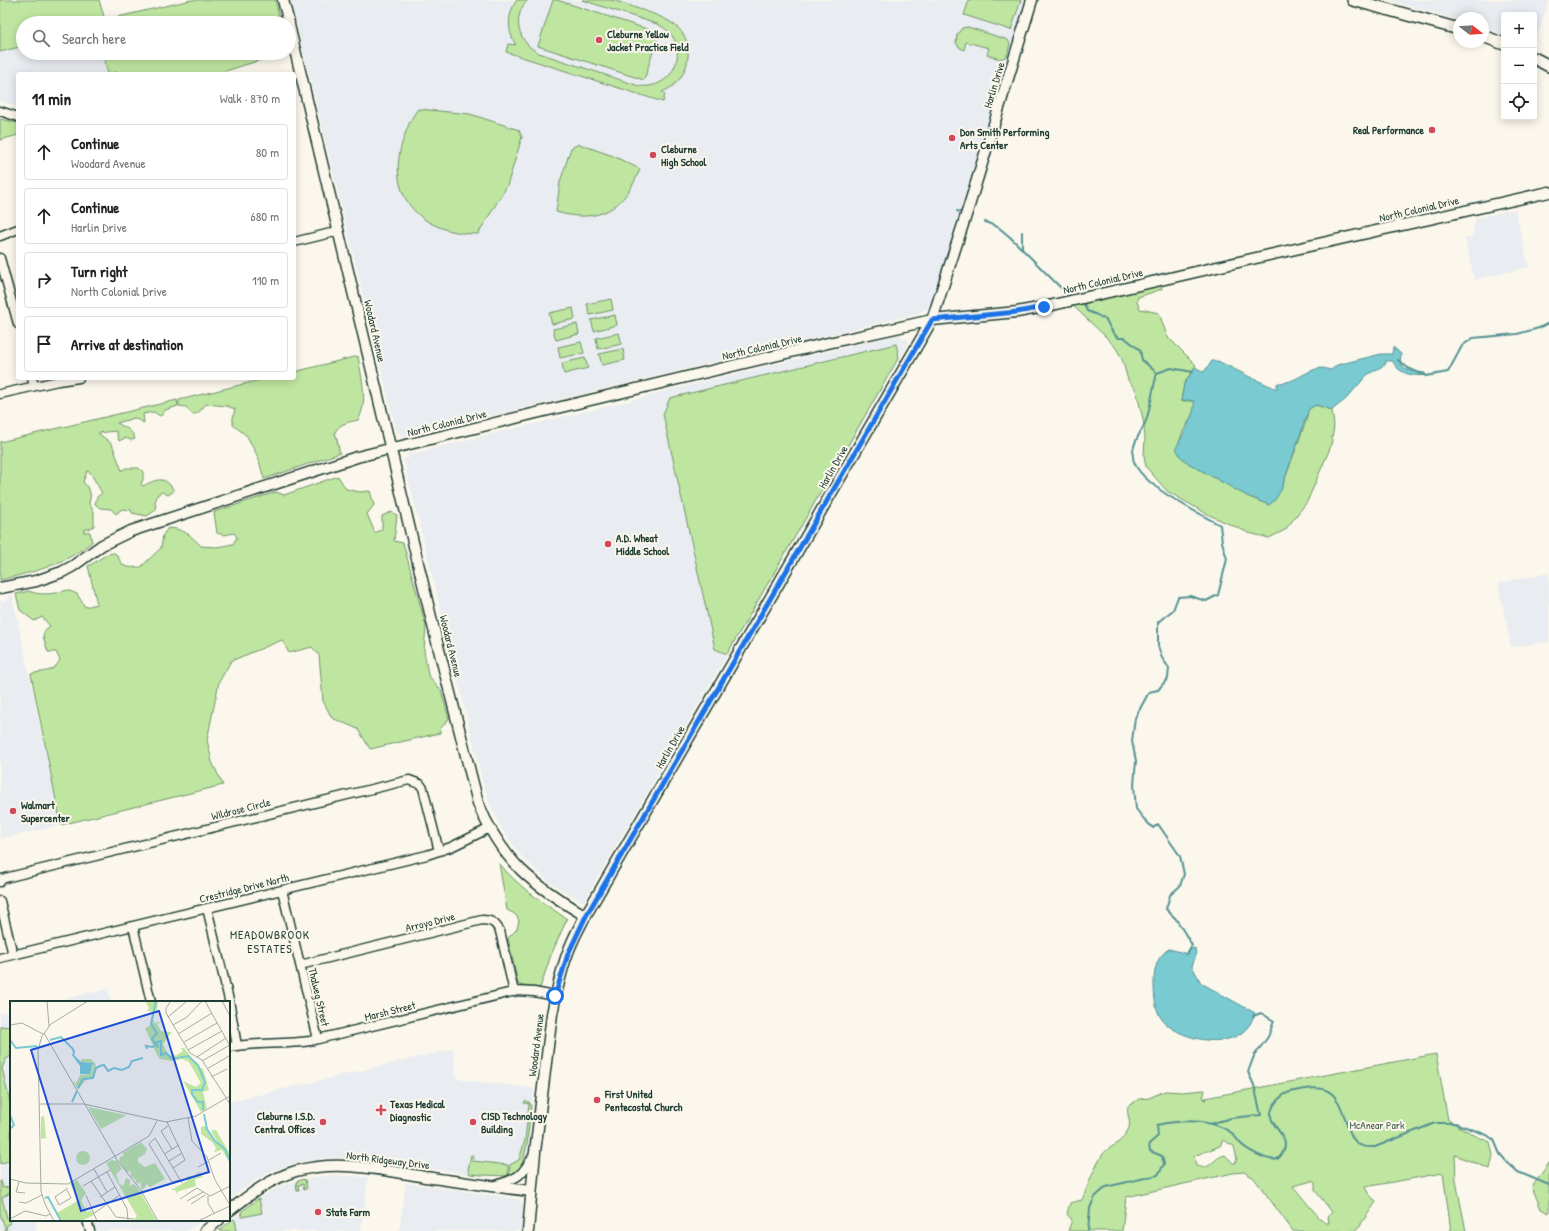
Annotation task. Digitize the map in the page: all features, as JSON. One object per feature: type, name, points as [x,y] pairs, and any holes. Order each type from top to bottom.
[{"type":"main road","points":[[1353,0],[1453,27]]},
{"type":"main road","points":[[1489,38],[1501,43]]},
{"type":"main road","points":[[1537,60],[1549,66]]},
{"type":"street","name":"Woodard Avenue","points":[[283,0],[287,16]]},
{"type":"street","name":"Harlin Drive","points":[[586,916],[932,320],[969,206],[1032,0]]},
{"type":"street","name":"Woodard Avenue","points":[[296,53],[436,638],[478,803],[490,828],[509,857],[527,877],[554,897],[586,916],[568,954],[555,996],[535,1152],[528,1231]]},
{"type":"street","points":[[0,111],[16,116]]},
{"type":"street","name":"North Colonial Drive","points":[[0,588],[36,581],[62,572],[116,538],[150,524],[330,466],[391,449],[739,364],[932,320],[1017,312],[1044,307],[1549,192]]},
{"type":"street","points":[[0,236],[16,230]]},
{"type":"street","points":[[296,242],[339,231]]},
{"type":"street","points":[[0,258],[16,317]]},
{"type":"street","points":[[32,380],[34,386]]},
{"type":"street","points":[[0,394],[65,380]]},
{"type":"street","name":"Wildrose Circle","points":[[0,882],[2,879],[9,877],[409,780],[420,784],[423,788],[439,851]]},
{"type":"street","name":"Crestridge Drive North","points":[[0,958],[439,851],[451,847],[490,828]]},
{"type":"street","name":"Thalweg Street","points":[[282,890],[318,1039]]},
{"type":"street","points":[[0,901],[13,955]]},
{"type":"street","points":[[207,908],[229,1001]]},
{"type":"street","name":"Arroyo Drive","points":[[300,965],[482,920],[489,920],[495,923],[500,931],[514,992]]},
{"type":"street","points":[[133,926],[151,1001]]},
{"type":"street","name":"Marsh Street","points":[[233,1046],[300,1043],[514,992],[526,991],[555,996]]},
{"type":"street","points":[[230,1012],[233,1046]]},
{"type":"street","points":[[492,1187],[520,1175],[525,1170],[535,1152]]},
{"type":"street","name":"North Ridgeway Drive","points":[[230,1210],[251,1194],[285,1175],[304,1169],[329,1166],[361,1167],[492,1187],[531,1191]]},
{"type":"street","points":[[87,1221],[90,1231]]},
{"type":"street","points":[[205,1231],[218,1221]]},
{"type":"shaded area","name":"Cleburne High School","points":[[291,0],[1025,0],[948,254],[932,301],[926,309],[917,314],[403,437],[396,430]]},
{"type":"shaded area","points":[[1387,0],[1549,0],[1537,36],[1537,12],[1501,12],[1501,34],[1489,29],[1489,12],[1453,12],[1453,18]]},
{"type":"shaded area","points":[[16,48],[16,60],[105,60],[108,72],[16,72],[16,106],[0,101],[0,52]]},
{"type":"shaded area","points":[[1515,209],[1529,267],[1474,280],[1465,238],[1472,237],[1476,218]]},
{"type":"shaded area","name":"A.D. Wheat Middle School","points":[[901,334],[902,340],[906,338],[909,342],[584,901],[562,890],[547,880],[522,857],[503,831],[491,807],[483,783],[404,461],[404,458],[408,459],[409,457],[405,455]]},
{"type":"shaded area","points":[[1549,573],[1549,642],[1511,647],[1498,583]]},
{"type":"shaded area","points":[[12,594],[61,825],[0,839],[0,601],[5,601]]},
{"type":"shaded area","points":[[108,989],[111,1001],[54,1001]]},
{"type":"shaded area","points":[[10,1011],[10,1125],[0,1077],[0,1013]]},
{"type":"shaded area","points":[[453,1049],[457,1079],[534,1088],[528,1150],[525,1164],[523,1168],[512,1176],[482,1176],[358,1158],[322,1158],[292,1164],[265,1174],[230,1198],[230,1102]]},
{"type":"shaded area","points":[[10,1160],[10,1221],[35,1221],[37,1231],[0,1231],[0,1162]]},
{"type":"shaded area","points":[[333,1175],[368,1177],[361,1231],[218,1231],[258,1199],[278,1187],[302,1179]]},
{"type":"shaded area","points":[[406,1183],[519,1199],[523,1204],[521,1231],[399,1231]]},
{"type":"shaded area","points":[[93,1221],[202,1221],[186,1231],[96,1231]]},
{"type":"green space","points":[[0,0],[99,0],[104,16],[16,16],[16,48],[0,52]]},
{"type":"green space","points":[[191,0],[275,0],[279,16],[122,16]]},
{"type":"green space","points":[[517,0],[528,0],[520,14],[518,22],[519,29],[526,43],[539,53],[639,86],[652,85],[663,81],[671,73],[676,62],[677,52],[675,41],[668,31],[657,24],[582,0],[610,0],[656,15],[675,25],[686,40],[688,50],[686,68],[675,84],[662,92],[665,94],[663,102],[506,52],[508,44],[516,45],[511,34],[509,22],[511,11]]},
{"type":"green space","name":"Cleburne Yellow Jacket Practice Field","points":[[553,0],[659,33],[644,80],[538,46]]},
{"type":"green space","points":[[969,0],[1021,0],[1011,30],[964,15]]},
{"type":"green space","points":[[968,27],[1008,40],[1010,44],[1007,56],[1000,59],[987,55],[989,48],[966,42],[964,50],[959,47],[956,43],[957,35],[962,28]]},
{"type":"green space","points":[[105,60],[261,60],[222,72],[108,72]]},
{"type":"green space","points":[[418,109],[470,114],[519,130],[522,137],[507,186],[478,234],[458,232],[441,228],[426,220],[413,210],[405,196],[399,181],[398,163],[405,134],[410,121]]},
{"type":"green space","points":[[0,119],[16,123],[16,136],[0,140]]},
{"type":"green space","points":[[579,144],[613,156],[640,169],[634,183],[626,195],[608,210],[597,214],[585,216],[556,212],[560,182],[571,148]]},
{"type":"green space","points":[[1160,284],[1162,289],[1138,297],[1137,302],[1140,309],[1159,313],[1167,336],[1196,365],[1184,384],[1181,401],[1195,401],[1194,411],[1184,430],[1180,442],[1180,456],[1188,463],[1247,496],[1269,505],[1281,490],[1307,418],[1308,409],[1316,405],[1332,410],[1334,426],[1331,446],[1307,502],[1285,530],[1269,538],[1249,533],[1207,514],[1167,491],[1146,467],[1144,456],[1145,438],[1143,419],[1136,390],[1128,380],[1122,359],[1116,348],[1072,305]]},
{"type":"green space","points":[[611,299],[613,310],[590,315],[587,304]]},
{"type":"green space","points":[[573,308],[575,319],[552,324],[549,313]]},
{"type":"green space","points":[[615,315],[617,325],[594,331],[591,320]]},
{"type":"green space","points":[[577,324],[579,334],[556,340],[553,329]]},
{"type":"green space","points":[[619,333],[622,344],[598,349],[596,338]]},
{"type":"green space","points":[[581,342],[584,353],[560,358],[558,347]]},
{"type":"green space","points":[[896,344],[899,357],[727,654],[715,649],[663,414],[670,398]]},
{"type":"green space","points":[[623,349],[625,360],[602,365],[599,354]]},
{"type":"green space","points":[[358,356],[364,397],[361,413],[358,420],[342,425],[335,432],[340,453],[264,479],[258,457],[247,436],[233,425],[235,409],[227,406],[206,404],[199,412],[193,415],[186,407],[179,406],[179,400],[260,380],[296,380],[296,372]]},
{"type":"green space","points":[[585,358],[588,368],[564,374],[562,363]]},
{"type":"green space","points":[[177,400],[178,406],[165,410],[160,416],[154,412],[143,414],[144,423],[134,418],[117,423],[130,431],[135,439],[131,440],[125,438],[119,441],[116,431],[98,433],[112,444],[122,471],[125,468],[138,468],[143,471],[143,479],[141,484],[143,486],[160,480],[167,482],[171,486],[174,491],[168,495],[162,492],[158,494],[155,502],[156,510],[147,516],[132,513],[131,510],[122,509],[116,514],[111,509],[100,508],[95,504],[97,497],[102,493],[90,472],[87,471],[83,482],[90,492],[89,503],[94,512],[94,526],[89,529],[85,529],[83,532],[90,532],[92,542],[70,557],[48,567],[0,580],[0,442]]},
{"type":"green space","points":[[338,476],[346,489],[360,492],[370,491],[374,505],[367,514],[375,533],[382,529],[382,516],[391,512],[397,515],[394,541],[403,543],[426,626],[424,650],[428,675],[441,690],[449,719],[440,729],[440,733],[370,749],[358,729],[332,718],[323,701],[319,655],[312,647],[289,653],[282,640],[231,661],[219,682],[207,740],[212,762],[223,785],[61,825],[31,674],[51,670],[60,660],[56,652],[48,652],[43,636],[45,630],[50,626],[42,617],[34,621],[20,610],[16,594],[29,591],[38,594],[48,594],[67,590],[77,594],[85,607],[97,604],[88,566],[104,556],[115,553],[124,566],[141,567],[161,548],[163,535],[168,528],[187,533],[201,546],[217,547],[233,544],[237,537],[234,533],[224,535],[217,533],[214,512],[276,492],[284,495]]},
{"type":"green space","points":[[499,863],[522,887],[567,919],[551,955],[540,988],[522,986],[518,984],[508,938],[517,929],[519,920],[515,914],[507,910]]},
{"type":"green space","points":[[0,1026],[10,1027],[10,1057],[6,1059],[2,1068],[10,1103],[10,1160],[0,1164]]},
{"type":"green space","name":"McAnear Park","points":[[1436,1054],[1448,1120],[1490,1142],[1493,1155],[1490,1169],[1455,1155],[1456,1181],[1466,1231],[1451,1231],[1443,1173],[1365,1187],[1376,1202],[1356,1231],[1293,1231],[1254,1178],[1244,1172],[1233,1173],[1126,1197],[1122,1231],[1068,1231],[1072,1220],[1067,1214],[1070,1203],[1082,1200],[1103,1154],[1119,1142],[1129,1128],[1128,1106],[1139,1099],[1149,1098],[1165,1091],[1182,1092],[1205,1090],[1203,1099],[1206,1100],[1205,1098]],"holes":[[[1223,1140],[1234,1146],[1237,1159],[1234,1164],[1225,1155],[1217,1159],[1209,1166],[1196,1166],[1194,1156],[1220,1146]],[[1312,1181],[1315,1183],[1315,1190],[1332,1212],[1328,1217],[1329,1223],[1325,1223],[1323,1221],[1293,1186]]]},
{"type":"green space","points":[[525,1101],[529,1102],[531,1105],[527,1144],[521,1169],[519,1169],[514,1176],[509,1176],[510,1165],[519,1160],[525,1140],[529,1104],[524,1103]]},
{"type":"green space","points":[[471,1155],[473,1156],[473,1161],[508,1165],[508,1176],[470,1174],[468,1170]]},
{"type":"green space","points":[[1549,1163],[1549,1213],[1541,1209],[1532,1187]]},
{"type":"green space","points":[[303,1179],[305,1180],[307,1188],[304,1190],[303,1184],[298,1185],[299,1191],[297,1191],[296,1182]]},
{"type":"green space","points":[[0,1181],[3,1188],[9,1187],[10,1193],[2,1198],[7,1218],[10,1219],[6,1231],[4,1231],[5,1227],[0,1214]]},
{"type":"green space","points":[[258,1199],[262,1213],[242,1217],[241,1212]]},
{"type":"green space","points":[[233,1219],[235,1220],[237,1231],[219,1231]]},
{"type":"water","points":[[1393,347],[1401,354],[1400,363],[1402,366],[1408,370],[1425,373],[1426,375],[1407,374],[1398,369],[1393,361],[1385,361],[1386,364],[1367,375],[1346,399],[1332,410],[1316,405],[1309,409],[1281,490],[1275,500],[1269,505],[1247,496],[1188,463],[1180,456],[1176,448],[1193,412],[1194,401],[1181,401],[1184,384],[1195,367],[1204,372],[1212,361],[1218,361],[1277,389],[1278,383],[1290,381],[1316,369],[1322,368],[1331,370],[1337,365],[1381,354],[1392,354]]},
{"type":"water","points":[[1195,948],[1196,955],[1192,966],[1201,983],[1255,1013],[1250,1024],[1242,1032],[1232,1038],[1208,1040],[1183,1034],[1172,1029],[1164,1022],[1158,1013],[1155,1002],[1154,981],[1159,958],[1169,949],[1188,954],[1191,949]]},
{"type":"waterway","points":[[985,222],[998,227],[1010,237],[1062,289],[1071,296]]},
{"type":"waterway","points":[[1022,232],[1022,248]]},
{"type":"waterway","points":[[1083,302],[1087,311],[1106,320],[1113,333],[1118,338],[1125,338],[1140,350],[1142,360],[1157,373],[1147,418],[1135,442],[1133,457],[1136,467],[1144,477],[1169,496],[1220,525],[1222,542],[1227,559],[1218,595],[1206,601],[1190,596],[1178,597],[1173,610],[1158,622],[1158,646],[1162,658],[1169,668],[1168,678],[1158,690],[1149,692],[1135,718],[1132,741],[1136,761],[1134,785],[1136,809],[1153,828],[1158,824],[1180,856],[1184,874],[1180,886],[1170,895],[1166,909],[1176,919],[1192,945],[1186,955]]},
{"type":"waterway","points":[[1398,360],[1408,368],[1426,376],[1448,372],[1462,346],[1473,338],[1517,334],[1539,328],[1549,323]]},
{"type":"waterway","points":[[1157,373],[1171,368],[1193,372]]},
{"type":"waterway","points":[[1210,1124],[1231,1118],[1261,1115],[1254,1085],[1248,1072],[1254,1056],[1268,1037],[1274,1021],[1261,1013],[1253,1016]]},
{"type":"waterway","points":[[1088,1231],[1090,1208],[1095,1197],[1106,1187],[1158,1175],[1164,1164],[1162,1156],[1150,1151],[1149,1144],[1158,1136],[1157,1125],[1175,1122],[1212,1124],[1229,1131],[1241,1144],[1253,1152],[1269,1159],[1277,1159],[1283,1152],[1285,1143],[1282,1135],[1272,1120],[1271,1111],[1275,1103],[1282,1096],[1292,1091],[1312,1088],[1323,1089],[1333,1095],[1342,1109],[1351,1134],[1355,1141],[1362,1146],[1375,1147],[1435,1123],[1455,1123],[1487,1135],[1494,1140],[1500,1154],[1518,1172],[1549,1185]]},
{"type":"place","name":"Cleburne Yellow Jacket Practice Field","points":[[599,40]]},
{"type":"place","name":"Real Performance","points":[[1432,130]]},
{"type":"place","name":"Don Smith Performing Arts Center","points":[[952,138]]},
{"type":"place","name":"Cleburne High School","points":[[653,155]]},
{"type":"place","name":"A.D. Wheat Middle School","points":[[608,544]]},
{"type":"place","name":"Walmart Supercenter","points":[[13,811]]},
{"type":"place","name":"First United Pentecostal Church","points":[[597,1100]]},
{"type":"place","name":"Texas Medical Diagnostic","points":[[381,1110]]},
{"type":"place","name":"Cleburne I.S.D. Central Offices","points":[[323,1122]]},
{"type":"place","name":"CISD Technology Building","points":[[473,1122]]},
{"type":"place","name":"State Farm","points":[[318,1212]]},
{"type":"district","name":"MEADOWBROOK ESTATES","points":[[270,941]]},
{"type":"route","points":[[555,996],[568,954],[586,916],[932,320],[1017,312],[1044,307]]}]
